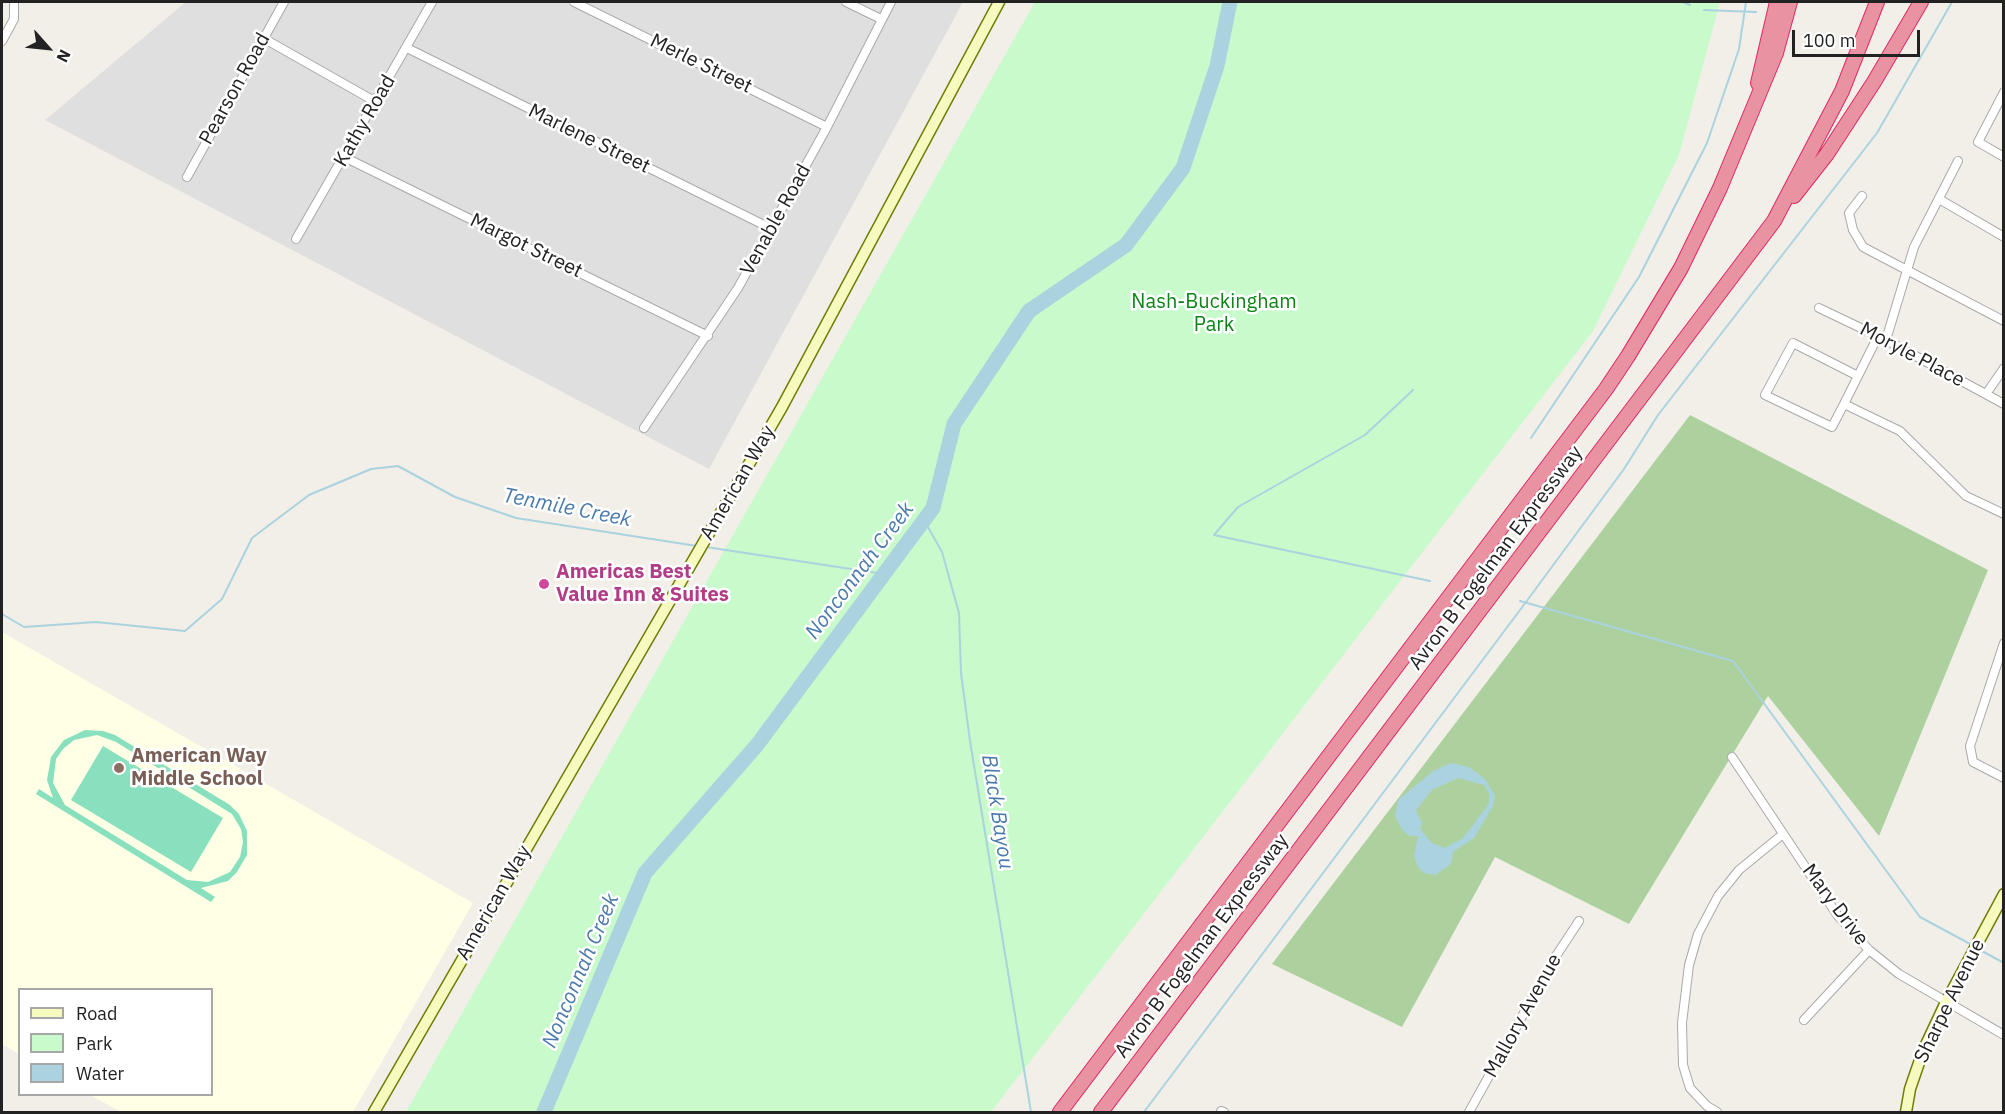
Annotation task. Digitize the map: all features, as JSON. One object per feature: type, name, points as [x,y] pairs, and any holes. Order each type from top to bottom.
[{"type":"highway","points":[[1755,103],[1762,58],[1777,2]]},
{"type":"highway","name":"Avron B Fogelman Expressway","points":[[1060,1113],[1606,389],[1681,268],[1720,188],[1776,53],[1790,2]]},
{"type":"highway","name":"Avron B Fogelman Expressway","points":[[1101,1113],[1774,221],[1842,91],[1877,2]]},
{"type":"highway","points":[[1774,221],[1845,127],[1921,2]]},
{"type":"main road","name":"American Way","points":[[374,1113],[836,310],[999,2]]},
{"type":"main road","name":"Sharpe Avenue","points":[[1906,1113],[1923,1051],[1946,1002],[2004,894]]},
{"type":"street","points":[[2,41],[14,18],[15,2]]},
{"type":"street","name":"Pearson Road","points":[[187,177],[284,2]]},
{"type":"street","name":"Kathy Road","points":[[296,239],[432,2]]},
{"type":"street","name":"Merle Street","points":[[574,2],[827,127]]},
{"type":"street","points":[[846,2],[881,19]]},
{"type":"street","name":"Venable Road","points":[[644,428],[708,336],[772,229],[891,2]]},
{"type":"street","points":[[263,38],[376,102]]},
{"type":"street","name":"Marlene Street","points":[[407,48],[772,229]]},
{"type":"street","points":[[2004,92],[1978,142],[2004,157]]},
{"type":"street","name":"Margot Street","points":[[344,157],[708,336]]},
{"type":"street","points":[[1858,376],[1793,343],[1765,395],[1832,427],[1858,376],[1882,338],[1908,271],[1914,247],[1958,161]]},
{"type":"street","points":[[1862,196],[1849,213],[1853,230],[1863,247],[2004,321]]},
{"type":"street","points":[[1939,199],[2004,237]]},
{"type":"street","name":"Moryle Place","points":[[1819,308],[1882,338],[2004,404]]},
{"type":"street","points":[[1986,394],[2004,368]]},
{"type":"street","points":[[1844,404],[1900,431],[1966,495],[2004,514]]},
{"type":"street","points":[[2003,648],[1973,731],[1970,746],[1973,762],[2004,778]]},
{"type":"street","name":"Mary Drive","points":[[1732,757],[1838,916],[1869,950],[1899,974],[2004,1035]]},
{"type":"street","points":[[1717,1113],[1690,1088],[1683,1065],[1682,1023],[1689,965],[1698,934],[1718,896],[1739,870],[1783,834]]},
{"type":"street","name":"Mallory Avenue","points":[[1469,1113],[1554,959],[1579,921]]},
{"type":"street","points":[[1804,1020],[1869,950]]},
{"type":"shaded area","points":[[186,2],[963,2],[709,469],[45,120]]},
{"type":"shaded area","name":"American Way Middle School","points":[[2,632],[473,903],[353,1112],[121,1112],[92,1096],[213,1096],[213,988],[18,988],[18,1053],[2,1044]]},
{"type":"green space","name":"Nash-Buckingham Park","points":[[1035,2],[1720,2],[1679,155],[1593,331],[991,1112],[406,1112]]},
{"type":"green space","points":[[1690,415],[1988,570],[1879,836],[1768,696],[1629,924],[1495,857],[1402,1027],[1272,964]]},
{"type":"green space","points":[[85,730],[103,731],[115,735],[230,805],[239,814],[247,831],[247,855],[237,872],[228,881],[201,888],[215,897],[211,902],[36,794],[39,789],[53,798],[47,780],[51,757],[64,740]],"holes":[[[97,735],[116,742],[232,814],[241,829],[243,842],[240,857],[230,872],[208,882],[187,880],[65,805],[53,783],[56,759],[63,749],[74,740]]]},
{"type":"green space","points":[[103,746],[223,818],[191,872],[71,800]]},
{"type":"water","points":[[1451,763],[1469,767],[1485,779],[1495,796],[1493,806],[1474,838],[1453,852],[1451,864],[1435,875],[1424,873],[1418,867],[1414,856],[1418,836],[1410,836],[1403,831],[1395,816],[1398,800],[1433,771]],"holes":[[[1458,778],[1484,785],[1489,793],[1489,804],[1463,838],[1445,848],[1432,843],[1420,828],[1422,823],[1416,810],[1432,790]]]},
{"type":"waterway","name":"Nonconnah Creek","points":[[544,1112],[645,873],[757,745],[933,508],[954,424],[1029,311],[1126,245],[1183,168],[1217,66],[1230,2]]},
{"type":"waterway","points":[[1683,2],[1690,5]]},
{"type":"waterway","points":[[1531,438],[1639,277],[1707,143],[1739,49],[1746,2]]},
{"type":"waterway","points":[[1144,1112],[1526,602],[1624,469],[1658,415],[1877,133],[1952,2]]},
{"type":"waterway","points":[[1704,10],[1756,12]]},
{"type":"waterway","points":[[1413,390],[1365,435],[1238,507],[1214,535],[1430,581]]},
{"type":"waterway","name":"Tenmile Creek","points":[[2,614],[24,627],[96,622],[185,631],[222,599],[252,538],[309,495],[371,469],[398,466],[455,497],[516,518],[697,546]]},
{"type":"waterway","name":"Black Bayou","points":[[924,520],[942,552],[959,613],[961,673],[970,741],[1031,1112]]},
{"type":"waterway","name":"Tenmile Creek","points":[[706,547],[884,574]]},
{"type":"waterway","points":[[1520,601],[1733,661],[1920,917],[1972,945]]},
{"type":"waterway","points":[[1980,950],[2004,963]]},
{"type":"place","name":"Americas Best Value Inn & Suites","points":[[544,584]]},
{"type":"place","name":"American Way Middle School","points":[[119,768]]}]
